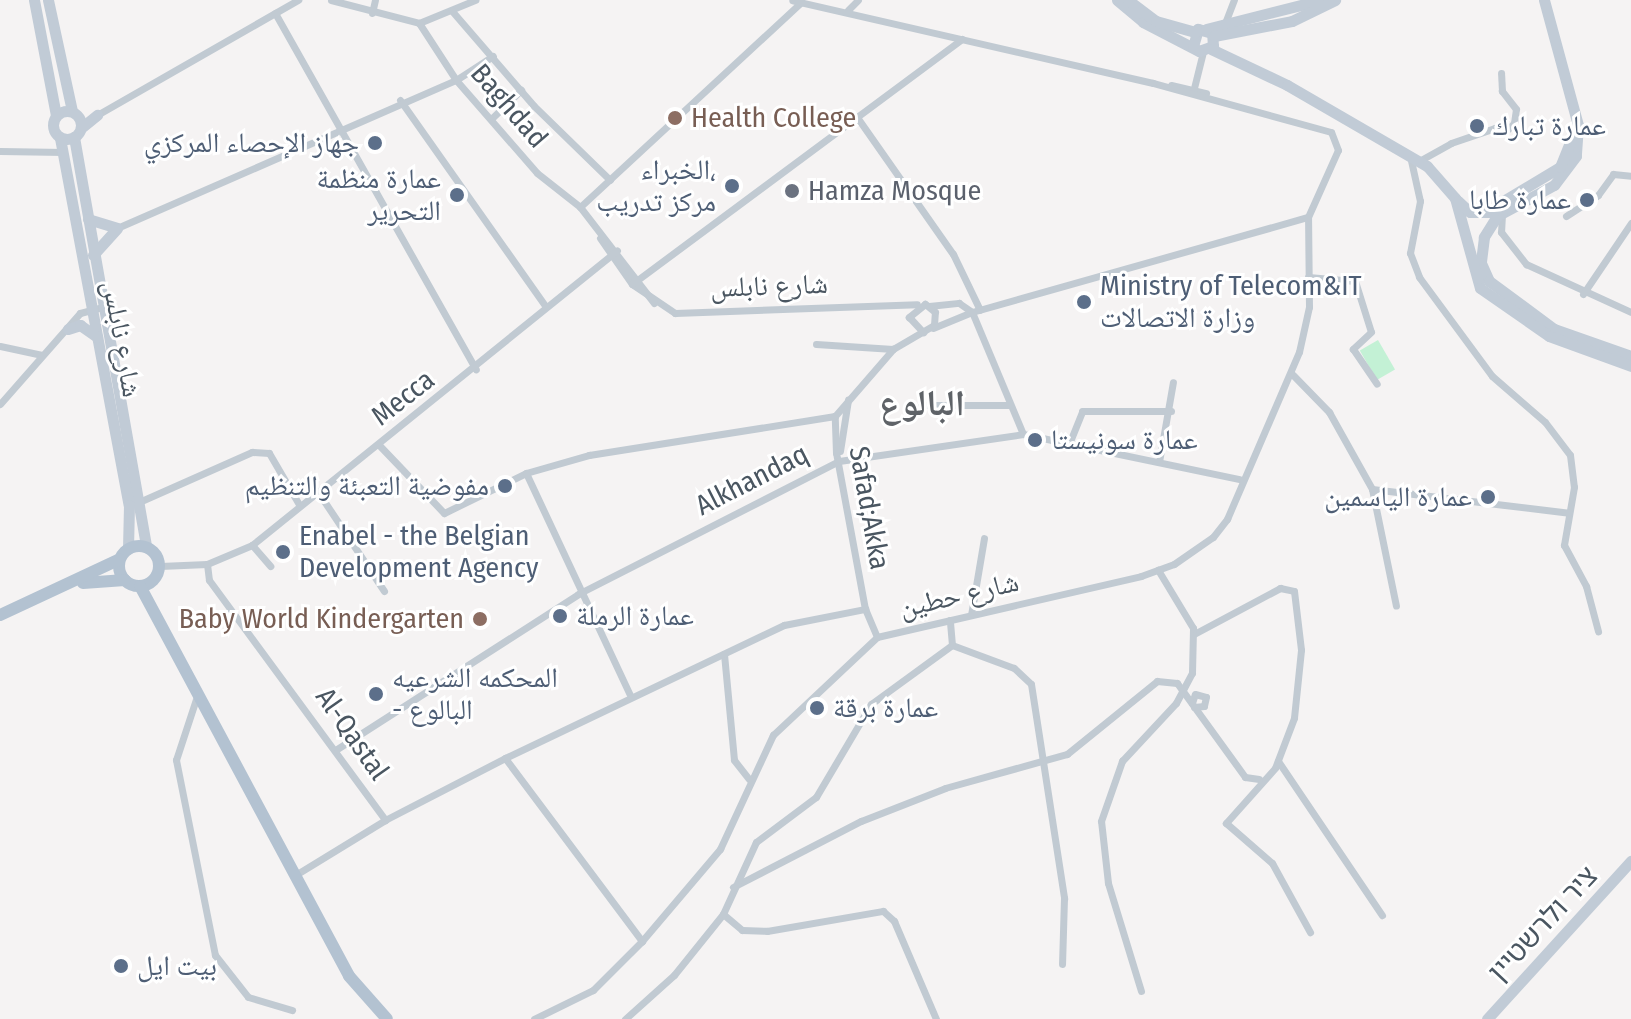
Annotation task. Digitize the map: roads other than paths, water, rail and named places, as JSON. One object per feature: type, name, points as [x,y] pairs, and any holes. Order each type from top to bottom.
[{"type":"main road","points":[[34,0],[56,115],[97,115]]},
{"type":"main road","points":[[48,0],[74,113]]},
{"type":"main road","points":[[1117,0],[1143,22],[1204,41],[1292,21],[1335,0]]},
{"type":"main road","points":[[1128,0],[1156,21],[1204,41],[1414,159],[1470,212],[1502,212]]},
{"type":"main road","points":[[1204,41],[1225,23],[1290,13],[1321,0]]},
{"type":"main road","points":[[1537,0],[1564,79]]},
{"type":"main road","points":[[1544,0],[1564,79],[1571,126],[1566,157],[1500,203],[1502,212],[1482,243],[1489,281],[1554,329],[1631,356]]},
{"type":"main road","points":[[1199,65],[1210,54],[1228,57]]},
{"type":"main road","name":"شارع نابلس","points":[[74,113],[93,255],[97,337],[129,505],[124,554]]},
{"type":"main road","name":"شارع نابلس","points":[[56,115],[52,128],[60,138],[64,152],[146,547]]},
{"type":"main road","points":[[60,138],[78,133],[97,115]]},
{"type":"main road","points":[[1455,198],[1480,288],[1549,336],[1631,366]]},
{"type":"main road","points":[[88,219],[117,228],[93,255]]},
{"type":"main road","points":[[68,329],[80,325],[97,337]]},
{"type":"main road","points":[[0,618],[124,554],[146,547],[158,571],[158,611]]},
{"type":"main road","points":[[124,554],[125,580]]},
{"type":"main road","points":[[140,586],[158,571]]},
{"type":"main road","points":[[0,618],[70,586],[125,580],[140,586],[158,611],[196,699],[297,874],[349,976],[387,1019]]},
{"type":"main road","name":"ציר ולרשטיין","points":[[1487,1019],[1631,861]]},
{"type":"street","points":[[97,115],[297,0]]},
{"type":"street","points":[[331,0],[419,23],[475,0]]},
{"type":"street","points":[[343,0],[360,9]]},
{"type":"street","points":[[372,13],[375,0]]},
{"type":"street","points":[[848,10],[858,0]]},
{"type":"street","points":[[1225,23],[1234,0]]},
{"type":"street","points":[[580,207],[796,1]]},
{"type":"street","name":"شارع حطين","points":[[534,1019],[593,990],[642,941],[720,849],[749,779],[788,716],[877,637],[1158,570],[1213,537],[1227,519],[1239,479],[1293,375],[1309,307],[1309,214],[1340,142],[1323,125],[848,10],[796,1]]},
{"type":"street","points":[[452,11],[521,90],[610,180]]},
{"type":"street","points":[[275,13],[476,369]]},
{"type":"street","name":"Baghdad","points":[[419,23],[456,80],[537,173],[580,207],[598,232]]},
{"type":"street","points":[[635,281],[859,120],[962,39]]},
{"type":"street","points":[[1193,92],[1204,41]]},
{"type":"street","points":[[117,228],[400,100],[456,80],[493,56]]},
{"type":"street","points":[[1501,73],[1502,91],[1516,109],[1514,123],[1504,133],[1495,128],[1414,159],[1420,201],[1410,253],[1419,277],[1492,376],[1561,440],[1574,470],[1564,545],[1586,586],[1598,631]]},
{"type":"street","points":[[491,119],[521,90]]},
{"type":"street","points":[[400,100],[546,307]]},
{"type":"street","points":[[859,120],[953,254],[1009,405],[1023,434]]},
{"type":"street","points":[[0,151],[64,152]]},
{"type":"street","points":[[1566,216],[1598,195],[1613,174],[1631,176]]},
{"type":"street","points":[[1502,212],[1501,232],[1510,249],[1544,276],[1631,312]]},
{"type":"street","points":[[816,344],[896,347],[923,332],[976,311],[1309,214]]},
{"type":"street","points":[[1583,294],[1631,223]]},
{"type":"street","points":[[598,232],[617,251],[635,281]]},
{"type":"street","points":[[598,232],[609,258],[635,281]]},
{"type":"street","name":"Mecca","points":[[207,564],[252,545],[476,369],[546,307],[617,251]]},
{"type":"street","points":[[1308,277],[1355,281],[1371,332],[1353,349],[1377,384]]},
{"type":"street","name":"شارع نابلس","points":[[635,281],[654,303],[675,313],[959,303],[976,311]]},
{"type":"street","points":[[896,347],[909,320],[924,305],[936,316],[931,329]]},
{"type":"street","points":[[888,306],[923,332]]},
{"type":"street","points":[[0,404],[68,329],[97,308]]},
{"type":"street","points":[[0,346],[42,355]]},
{"type":"street","name":"Safad;Akka","points":[[877,637],[865,609],[839,461],[835,416],[849,395],[896,347]]},
{"type":"street","points":[[1293,375],[1329,412],[1372,489],[1396,606]]},
{"type":"street","points":[[1159,462],[1171,411],[1173,382]]},
{"type":"street","points":[[839,461],[849,395]]},
{"type":"street","points":[[915,413],[921,405],[1009,405]]},
{"type":"street","points":[[1069,444],[1082,411],[1171,411]]},
{"type":"street","points":[[379,445],[444,513],[526,473],[589,455],[835,416]]},
{"type":"street","name":"Alkhandaq","points":[[337,749],[578,594],[839,461],[1023,434],[1239,479]]},
{"type":"street","points":[[139,502],[252,452],[269,453],[300,506]]},
{"type":"street","points":[[526,473],[578,594],[630,695]]},
{"type":"street","points":[[1372,489],[1569,513]]},
{"type":"street","points":[[318,492],[384,591]]},
{"type":"street","points":[[971,615],[984,538]]},
{"type":"street","points":[[252,545],[270,566]]},
{"type":"street","points":[[158,571],[207,564]]},
{"type":"street","name":"Al-Qastal","points":[[207,564],[209,580],[337,749],[385,820],[630,695],[784,625],[865,609]]},
{"type":"street","points":[[1158,570],[1188,611],[1194,634],[1192,673],[1198,693],[1206,702],[1207,725]]},
{"type":"street","points":[[1194,634],[1280,588],[1294,591],[1298,701],[1278,761],[1244,796],[1226,823],[1272,863],[1310,932]]},
{"type":"street","points":[[950,620],[952,645]]},
{"type":"street","points":[[952,645],[1025,677],[1035,700],[1041,760],[1064,898],[1062,964]]},
{"type":"street","points":[[625,1019],[674,975],[723,914],[756,842],[816,797],[871,704],[952,645]]},
{"type":"street","points":[[724,654],[734,760],[749,779]]},
{"type":"street","points":[[1141,991],[1108,883],[1101,821],[1122,761],[1176,703],[1192,673]]},
{"type":"street","points":[[733,887],[861,821],[1075,750],[1146,685],[1169,681],[1184,691],[1198,693]]},
{"type":"street","points":[[1184,691],[1245,777],[1244,796]]},
{"type":"street","points":[[1192,705],[1198,693]]},
{"type":"street","points":[[196,699],[176,760],[215,955],[248,997],[292,1010]]},
{"type":"street","points":[[1176,703],[1192,705],[1206,702]]},
{"type":"street","points":[[505,758],[642,941]]},
{"type":"street","points":[[1278,761],[1382,915]]},
{"type":"street","points":[[1245,777],[1259,779]]},
{"type":"street","points":[[297,874],[385,820]]},
{"type":"street","points":[[723,914],[750,931],[883,911],[894,921],[936,1019]]},
{"type":"place","name":"Health College","points":[[675,118]]},
{"type":"place","name":"عمارة تبارك","points":[[1477,126]]},
{"type":"place","name":"جهاز الإحصاء المركزي","points":[[375,143]]},
{"type":"place","name":"الخبراء، مركز تدريب","points":[[732,186]]},
{"type":"place","name":"Hamza Mosque","points":[[792,191]]},
{"type":"place","name":"عمارة منظمة التحرير","points":[[457,195]]},
{"type":"place","name":"عمارة طابا","points":[[1587,200]]},
{"type":"place","name":"Ministry of Telecom&IT وزارة الاتصالات","points":[[1084,302]]},
{"type":"place","name":"عمارة سونيستا","points":[[1035,440]]},
{"type":"place","name":"مفوضية التعبئة والتنظيم","points":[[505,486]]},
{"type":"place","name":"عمارة الياسمين","points":[[1488,497]]},
{"type":"place","name":"Enabel - the Belgian Development Agency","points":[[283,552]]},
{"type":"place","name":"عمارة الرملة","points":[[560,616]]},
{"type":"place","name":"Baby World Kindergarten","points":[[480,619]]},
{"type":"place","name":"المحكمه الشرعيه - البالوع","points":[[376,694]]},
{"type":"place","name":"عمارة برقة","points":[[817,708]]},
{"type":"place","name":"بيت ايل","points":[[121,966]]},
{"type":"district","name":"البالوع","points":[[922,404]]}]
